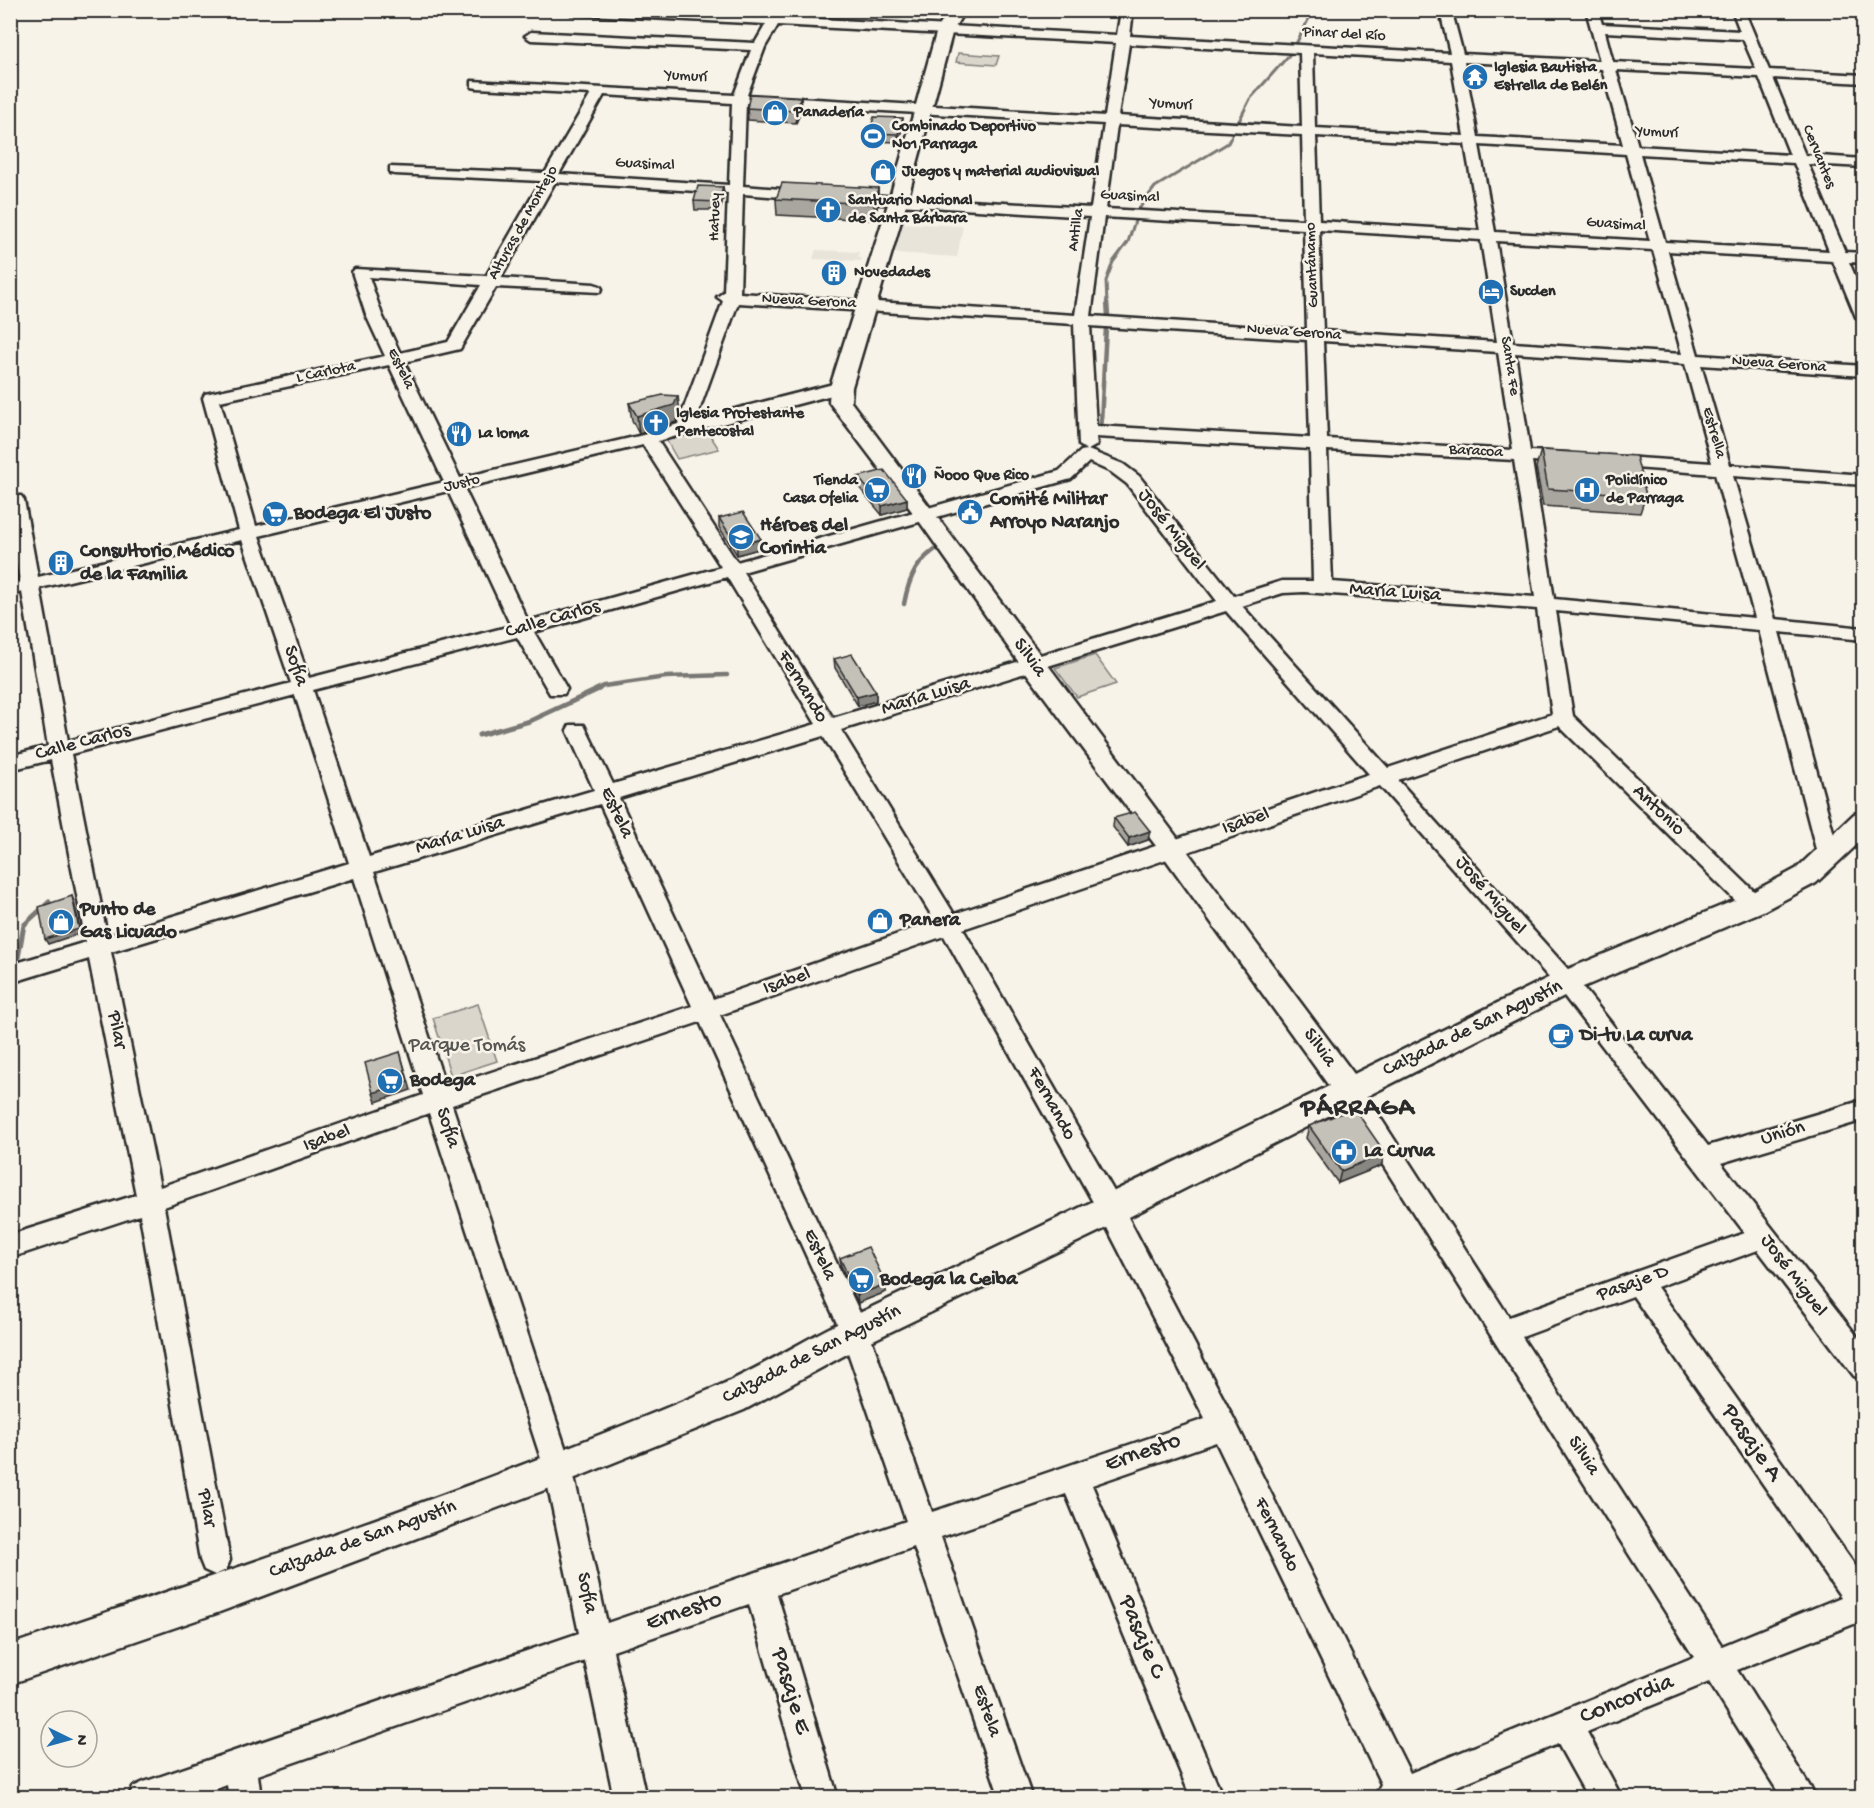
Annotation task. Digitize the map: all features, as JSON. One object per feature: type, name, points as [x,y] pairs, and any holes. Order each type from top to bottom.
[{"type":"main road","points":[[841,387],[868,306],[945,30],[957,10]]},
{"type":"main road","name":"Silvia","points":[[841,387],[840,402],[925,513],[1034,665],[1172,847],[1349,1090]]},
{"type":"main road","name":"Calzada de San Agustín","points":[[10,1665],[217,1587],[558,1468],[731,1398],[855,1332],[1111,1210],[1566,982],[1753,904],[1806,876],[1829,857],[1863,821]]},
{"type":"street","name":"Pinar del Río","points":[[571,10],[777,15],[945,30],[1863,79]]},
{"type":"street","name":"Antilla","points":[[1087,455],[1089,431],[1084,388],[1082,320],[1113,120],[1127,10]]},
{"type":"street","name":"Estrella","points":[[1592,10],[1767,625],[1829,857]]},
{"type":"street","name":"Cervantes","points":[[1738,10],[1863,317]]},
{"type":"street","name":"Hatuey","points":[[685,427],[728,298],[739,98],[759,47],[777,15]]},
{"type":"street","name":"Santa Fe","points":[[1447,16],[1457,57],[1488,235],[1563,718]]},
{"type":"street","points":[[1597,28],[1748,35]]},
{"type":"street","points":[[531,36],[759,47]]},
{"type":"street","name":"Guantánamo","points":[[1306,50],[1323,588]]},
{"type":"street","name":"Yumurí","points":[[477,84],[1863,164]]},
{"type":"street","name":"Alturas de Montejo","points":[[442,350],[454,346],[600,90]]},
{"type":"street","name":"Guasimal","points":[[395,170],[1863,258]]},
{"type":"street","name":"Estela","points":[[491,282],[360,272],[374,315],[522,629],[557,689]]},
{"type":"street","points":[[491,282],[594,289]]},
{"type":"street","name":"Nueva Gerona","points":[[728,298],[1506,346],[1863,371]]},
{"type":"street","name":"L Carlota","points":[[211,398],[442,350]]},
{"type":"street","name":"Justo","points":[[10,589],[648,439],[685,427],[841,387]]},
{"type":"street","name":"Sofía","points":[[211,398],[249,533],[302,686],[359,866],[558,1468],[630,1797]]},
{"type":"street","name":"Baracoa","points":[[1089,431],[1588,459],[1863,480]]},
{"type":"street","name":"Fernando","points":[[648,439],[732,569],[792,672],[950,925],[1111,1210],[1223,1425],[1399,1796]]},
{"type":"street","name":"Calle Carlos","points":[[10,763],[522,629],[1065,475],[1087,455]]},
{"type":"street","name":"José Miguel","points":[[1087,455],[1117,468],[1132,480],[1229,603],[1566,982],[1863,1367]]},
{"type":"street","name":"Pilar","points":[[15,500],[60,749],[150,1201],[217,1587]]},
{"type":"street","name":"María Luisa","points":[[10,974],[359,866],[1034,665],[1282,587],[1544,604],[1863,634]]},
{"type":"street","name":"Isabel","points":[[10,1247],[706,1010],[1172,847],[1563,718]]},
{"type":"street","name":"Antonio","points":[[1563,718],[1753,904]]},
{"type":"street","name":"Estela","points":[[577,730],[855,1332],[1017,1797]]},
{"type":"street","name":"Silvia","points":[[1349,1090],[1801,1797]]},
{"type":"street","name":"Unión","points":[[1703,1158],[1863,1110]]},
{"type":"street","name":"Pasaje D","points":[[1503,1331],[1764,1237]]},
{"type":"street","name":"Pasaje A","points":[[1638,1282],[1863,1604]]},
{"type":"street","name":"Ernesto","points":[[144,1797],[1223,1425]]},
{"type":"street","name":"Pasaje C","points":[[1074,1477],[1207,1797]]},
{"type":"street","name":"Pasaje E","points":[[759,1586],[822,1797]]},
{"type":"street","name":"Concordia","points":[[1399,1796],[1565,1725],[1863,1604]]},
{"type":"street","points":[[1565,1725],[1606,1797]]},
{"type":"street","points":[[240,1765],[245,1797]]},
{"type":"shaded area","points":[[902,223],[963,226],[957,257],[894,253]]},
{"type":"shaded area","points":[[816,250],[859,252],[858,258],[862,258],[861,261],[813,259]]},
{"type":"green space","points":[[958,53],[999,56],[996,65],[956,62]]},
{"type":"green space","points":[[704,426],[719,449],[677,459],[664,436]]},
{"type":"green space","points":[[1095,655],[1116,684],[1077,697],[1055,668]]},
{"type":"green space","name":"Parque Tomás","points":[[478,1004],[497,1061],[451,1076],[433,1018]]},
{"type":"building","points":[[750,94],[801,97],[795,111],[747,108]]},
{"type":"building","points":[[874,117],[903,118],[898,134],[869,133]]},
{"type":"building","points":[[782,183],[878,188],[874,204],[776,199]]},
{"type":"building","points":[[698,186],[723,187],[719,202],[694,201]]},
{"type":"building","points":[[663,395],[678,396],[674,405],[637,416],[629,403]]},
{"type":"building","points":[[1541,450],[1636,456],[1646,495],[1548,489]]},
{"type":"building","points":[[884,470],[907,499],[882,506],[858,477]]},
{"type":"building","points":[[743,512],[761,539],[737,546],[719,518]]},
{"type":"building","points":[[852,654],[876,692],[857,697],[834,659]]},
{"type":"building","points":[[1135,812],[1150,831],[1129,838],[1114,818]]},
{"type":"building","name":"Punto de Gas Licuado","points":[[72,896],[79,929],[45,939],[39,907]]},
{"type":"building","name":"Bodega","points":[[400,1052],[408,1082],[373,1093],[365,1063]]},
{"type":"building","name":"La Curva","points":[[1354,1108],[1385,1153],[1341,1171],[1309,1126]]},
{"type":"building","name":"Bodega la Ceiba","points":[[868,1247],[886,1284],[857,1295],[840,1258]]},
{"type":"waterway","points":[[1296,44],[1313,10]]},
{"type":"waterway","points":[[1138,210],[1155,187],[1228,143],[1250,99],[1290,54]]},
{"type":"waterway","points":[[1107,304],[1106,281],[1113,262],[1128,242],[1135,221]]},
{"type":"waterway","points":[[1107,302],[1108,316]]},
{"type":"waterway","points":[[1101,422],[1106,327]]},
{"type":"waterway","points":[[904,604],[915,570],[926,556],[942,545]]},
{"type":"waterway","points":[[595,690],[604,686],[666,677],[727,675]]},
{"type":"waterway","points":[[479,735],[530,721],[599,689]]},
{"type":"waterway","points":[[18,958],[24,925],[49,902]]},
{"type":"place","name":"Iglesia Bautista Estrella de Belén","points":[[1475,77]]},
{"type":"place","name":"Panadería","points":[[775,113]]},
{"type":"place","name":"Combinado Deportivo No1 Parraga","points":[[873,136]]},
{"type":"place","name":"Juegos y material audiovisual","points":[[883,172]]},
{"type":"place","name":"Santuario Nacional de Santa Bárbara","points":[[828,210]]},
{"type":"place","name":"Novedades","points":[[834,273]]},
{"type":"place","name":"Sucden","points":[[1491,292]]},
{"type":"place","name":"Iglesia Protestante Pentecostal","points":[[656,423]]},
{"type":"place","name":"La loma","points":[[459,434]]},
{"type":"place","name":"Ñooo Que Rico","points":[[914,476]]},
{"type":"place","name":"Tienda Casa Ofelia","points":[[877,490]]},
{"type":"place","name":"Policlínico de Parraga","points":[[1587,490]]},
{"type":"place","name":"Comité Militar Arroyo Naranjo","points":[[970,512]]},
{"type":"place","name":"Bodega El Justo","points":[[275,514]]},
{"type":"place","name":"Héroes del Corintia","points":[[741,537]]},
{"type":"place","name":"Consultorio Médico de la Familia","points":[[61,563]]},
{"type":"place","name":"Panera","points":[[880,921]]},
{"type":"place","name":"Punto de Gas Licuado","points":[[61,922]]},
{"type":"place","name":"Di-tu La curva","points":[[1561,1036]]},
{"type":"place","name":"Bodega","points":[[390,1081]]},
{"type":"place","name":"La Curva","points":[[1344,1152]]},
{"type":"place","name":"Bodega la Ceiba","points":[[861,1280]]},
{"type":"district","name":"PÁRRAGA","points":[[1358,1109]]}]
